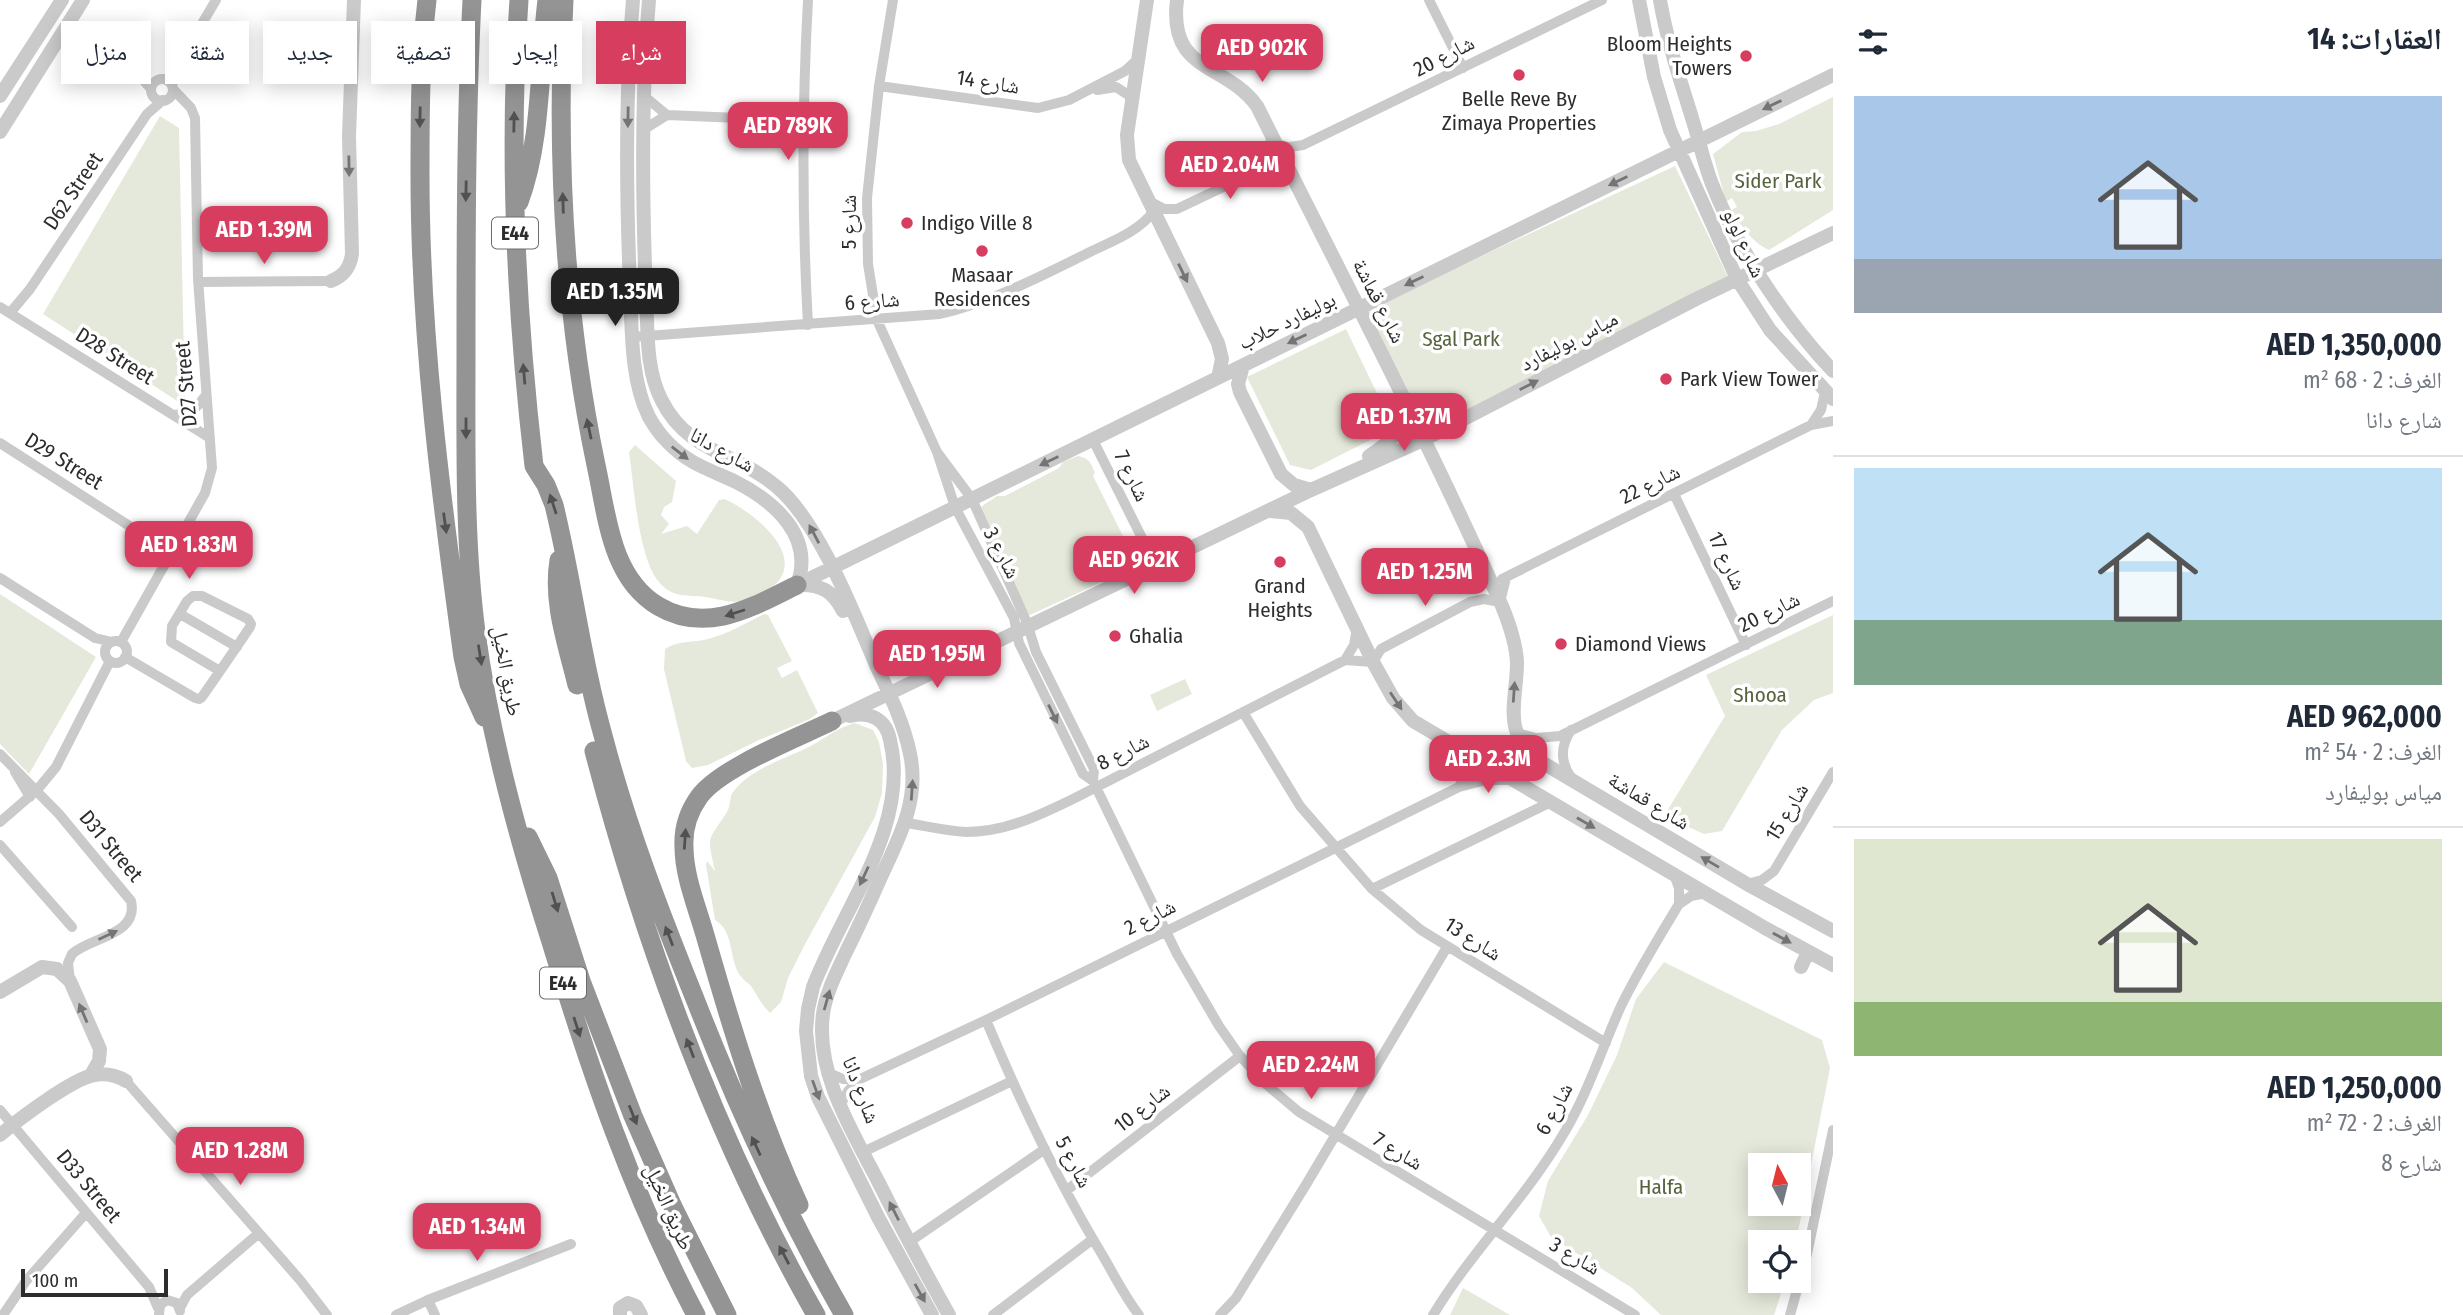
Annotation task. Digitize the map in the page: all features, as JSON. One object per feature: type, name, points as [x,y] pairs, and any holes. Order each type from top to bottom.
[{"type":"highway","points":[[427,0],[419,122],[421,248],[428,370],[440,491],[466,671],[480,710],[494,733]]},
{"type":"highway","name":"طريق الخيل","points":[[472,0],[466,201],[467,490],[476,631],[494,733],[515,819],[566,991],[612,1130],[659,1242],[696,1315]]},
{"type":"highway","name":"E44","points":[[519,0],[514,112],[519,320],[534,466],[551,495],[562,543]]},
{"type":"highway","points":[[515,213],[529,174],[534,147],[547,0]]},
{"type":"highway","points":[[564,0],[562,167],[572,320],[587,422],[610,528],[622,568],[634,585],[658,606],[677,614],[698,618],[719,618],[740,613],[797,585]]},
{"type":"highway","points":[[562,543],[595,706],[646,876],[733,1095],[775,1186],[844,1315]]},
{"type":"highway","points":[[562,543],[556,582],[559,608],[603,787],[644,922],[722,1125],[767,1222],[816,1315]]},
{"type":"highway","points":[[822,1276],[814,1240],[773,1144],[736,1039],[695,899],[684,844],[689,815],[699,797],[712,783],[831,721]]},
{"type":"highway","points":[[515,819],[537,853],[548,878],[581,981],[638,1128],[673,1207],[727,1315]]},
{"type":"street","points":[[0,96],[62,0]]},
{"type":"street","points":[[64,21],[63,16],[72,0]]},
{"type":"street","points":[[70,21],[83,0]]},
{"type":"street","points":[[204,21],[216,0]]},
{"type":"street","points":[[198,282],[331,281],[347,269],[352,254],[349,136],[354,0]]},
{"type":"street","name":"شارع دانا","points":[[633,0],[628,168],[633,337],[638,386],[645,406],[654,425],[684,456],[744,486],[787,521],[802,551],[802,568],[797,585],[813,585],[827,590],[838,602],[853,627],[863,635]]},
{"type":"street","name":"شارع دانا","points":[[649,0],[643,130],[649,336],[654,381],[674,420],[699,443],[755,471],[786,495],[803,515],[832,568],[889,693],[906,735],[912,760],[912,798],[906,823],[828,993],[823,1037],[828,1073],[841,1104],[948,1315]]},
{"type":"street","points":[[808,0],[804,123],[808,325]]},
{"type":"street","name":"شارع 5","points":[[877,320],[866,231],[869,164],[893,0]]},
{"type":"street","points":[[1147,0],[1127,148],[1134,172],[1221,351],[1218,378]]},
{"type":"street","name":"شارع قماشة","points":[[1177,0],[1177,27],[1186,50],[1204,67],[1245,91],[1257,106],[1425,439],[1500,602],[1516,652],[1513,718],[1516,733],[1528,752],[1747,884],[1833,931]]},
{"type":"street","points":[[1429,0],[1463,68]]},
{"type":"street","name":"شارع 20","points":[[1274,139],[1289,147],[1303,145],[1602,0]]},
{"type":"street","name":"شارع لولو","points":[[1660,0],[1674,62],[1713,186],[1736,235],[1757,270],[1787,316],[1833,371]]},
{"type":"street","name":"شارع لولو","points":[[1637,2],[1654,77],[1679,150],[1737,279],[1770,330],[1829,396]]},
{"type":"street","points":[[0,132],[61,35]]},
{"type":"street","name":"شارع 14","points":[[879,86],[1038,108],[1060,104],[1087,91],[1125,71],[1140,55]]},
{"type":"street","points":[[1803,90],[1811,71]]},
{"type":"street","name":"بوليفارد حلاب","points":[[797,585],[1833,75]]},
{"type":"street","points":[[155,85],[165,76]]},
{"type":"street","points":[[155,85],[168,80],[173,87]]},
{"type":"street","points":[[151,82],[155,85]]},
{"type":"street","points":[[165,100],[172,94],[174,84]]},
{"type":"street","points":[[155,85],[156,99],[186,104]]},
{"type":"street","name":"D62 Street","points":[[9,313],[30,289],[147,114],[155,85]]},
{"type":"street","name":"D27 Street","points":[[117,642],[210,480],[212,461],[198,282],[195,118],[191,108],[173,87]]},
{"type":"street","name":"شارع 14","points":[[1087,91],[1116,87],[1133,98]]},
{"type":"street","points":[[644,96],[667,116]]},
{"type":"street","name":"D62 Street","points":[[147,114],[165,100]]},
{"type":"street","points":[[643,130],[667,116],[804,123]]},
{"type":"street","points":[[1150,206],[1177,209],[1259,170],[1269,160],[1274,139]]},
{"type":"street","points":[[1289,169],[1294,156],[1303,145]]},
{"type":"street","name":"شارع 6","points":[[633,337],[940,314],[986,301],[1137,228],[1150,206]]},
{"type":"street","points":[[1137,228],[1164,234]]},
{"type":"street","name":"مياس بوليفارد","points":[[831,721],[1311,490],[1425,439],[1737,279],[1833,233]]},
{"type":"street","name":"D28 Street","points":[[9,313],[210,438]]},
{"type":"street","name":"شارع 3","points":[[877,320],[937,452],[956,507],[1022,630]]},
{"type":"street","points":[[1243,366],[1238,384],[1240,392],[1281,474],[1294,485],[1311,490]]},
{"type":"street","points":[[175,415],[194,410],[205,395]]},
{"type":"street","points":[[1811,425],[1829,396]]},
{"type":"street","points":[[1352,472],[1393,439],[1406,418],[1408,406]]},
{"type":"street","name":"شارع 22","points":[[1490,579],[1506,578],[1811,425],[1833,421]]},
{"type":"street","name":"شارع 7","points":[[1093,440],[1156,566]]},
{"type":"street","name":"D29 Street","points":[[0,443],[142,534],[172,550]]},
{"type":"street","name":"شارع 3","points":[[937,452],[972,499],[1022,630],[1022,651],[1083,774],[1095,784],[1165,930]]},
{"type":"street","name":"شارع 17","points":[[1674,494],[1745,645]]},
{"type":"street","points":[[1269,512],[1291,513],[1308,527],[1373,662],[1402,710],[1413,721],[1833,965]]},
{"type":"street","points":[[0,578],[95,638],[117,642],[127,649],[125,657],[118,662],[107,656],[95,638]]},
{"type":"street","points":[[1373,662],[1381,649],[1470,602],[1484,599],[1500,602],[1506,578]]},
{"type":"street","points":[[125,657],[199,699],[220,671],[237,648],[251,624],[248,619],[202,596],[193,596],[180,614],[170,632],[171,642],[220,671]]},
{"type":"street","name":"شارع 20","points":[[1516,733],[1548,738],[1571,730],[1833,601]]},
{"type":"street","points":[[180,614],[237,648]]},
{"type":"street","points":[[1357,628],[1354,645],[1345,660],[1373,662]]},
{"type":"street","points":[[0,822],[33,793],[56,767],[107,656],[107,646],[117,642]]},
{"type":"street","name":"شارع 8","points":[[906,823],[956,831],[999,829],[1032,818],[1345,660]]},
{"type":"street","points":[[1243,712],[1284,783],[1335,848]]},
{"type":"street","name":"شارع دانا","points":[[831,721],[864,714],[875,717],[884,724],[894,756],[894,790],[878,848],[813,987],[807,1009],[807,1054],[818,1097],[878,1217],[932,1315]]},
{"type":"street","points":[[1571,730],[1565,739],[1562,760],[1572,779]]},
{"type":"street","points":[[1458,748],[1466,767],[1459,787]]},
{"type":"street","name":"D31 Street","points":[[0,754],[129,897],[133,907],[126,925],[72,954],[68,963],[70,981]]},
{"type":"street","name":"شارع 15","points":[[1747,884],[1762,880],[1774,872],[1833,772]]},
{"type":"street","name":"شارع 2","points":[[841,1104],[858,1080],[986,1020],[1459,787],[1486,780],[1515,781]]},
{"type":"street","points":[[1372,889],[1551,802]]},
{"type":"street","points":[[0,845],[72,927]]},
{"type":"street","name":"شارع 13","points":[[1335,848],[1397,912],[1447,947],[1606,1043]]},
{"type":"street","name":"شارع 15","points":[[1774,872],[1773,886],[1777,901]]},
{"type":"street","points":[[1674,874],[1679,888],[1679,904]]},
{"type":"street","points":[[1679,904],[1692,896],[1706,893]]},
{"type":"street","name":"شارع 6","points":[[1433,1315],[1542,1169],[1566,1131],[1587,1090],[1631,987],[1679,904]]},
{"type":"street","name":"شارع 7","points":[[1165,930],[1201,996],[1240,1056],[1267,1085],[1335,1135],[1494,1231]]},
{"type":"street","points":[[1220,1315],[1236,1298],[1447,947]]},
{"type":"street","points":[[1801,967],[1808,952]]},
{"type":"street","points":[[0,992],[36,970],[47,966],[57,969],[70,981],[97,1043],[100,1055],[91,1075]]},
{"type":"street","name":"شارع 5","points":[[986,1020],[1012,1082],[1045,1149],[1135,1313]]},
{"type":"street","points":[[97,1043],[126,1081],[327,1315]]},
{"type":"street","name":"شارع 10","points":[[1067,1190],[1240,1056]]},
{"type":"street","points":[[828,1073],[843,1079],[858,1080]]},
{"type":"street","points":[[0,1135],[43,1103],[91,1075],[109,1074],[126,1081]]},
{"type":"street","points":[[863,1152],[1012,1082]]},
{"type":"street","name":"D33 Street","points":[[0,1110],[149,1287],[161,1308],[177,1303],[180,1312]]},
{"type":"street","points":[[1790,1315],[1829,1165],[1833,1130]]},
{"type":"street","points":[[909,1242],[1045,1149]]},
{"type":"street","points":[[3,1315],[26,1281],[89,1216]]},
{"type":"street","name":"شارع 3","points":[[1494,1231],[1635,1315]]},
{"type":"street","points":[[161,1308],[187,1295],[259,1234]]},
{"type":"street","points":[[993,1315],[1093,1239]]},
{"type":"street","points":[[396,1315],[572,1244]]},
{"type":"street","points":[[180,1312],[187,1295]]},
{"type":"street","points":[[428,1300],[435,1315]]},
{"type":"street","points":[[620,1315],[620,1308],[628,1303],[636,1306],[641,1315]]},
{"type":"green space","name":"Sider Park","points":[[1833,97],[1833,210],[1769,250],[1752,238],[1739,222],[1731,210],[1737,207],[1732,198],[1726,202],[1713,154],[1742,132],[1779,124]]},
{"type":"green space","points":[[160,116],[179,128],[185,406],[43,314]]},
{"type":"green space","name":"Sgal Park","points":[[1675,166],[1728,277],[1426,431],[1365,310]]},
{"type":"green space","points":[[1346,329],[1388,416],[1380,435],[1311,470],[1290,465],[1247,377]]},
{"type":"green space","points":[[635,445],[676,481],[672,502],[664,507],[661,515],[669,524],[661,534],[687,526],[697,534],[719,500],[725,499],[742,509],[772,534],[785,563],[781,577],[768,590],[739,601],[681,595],[663,586],[652,571],[642,539],[629,452]]},
{"type":"green space","points":[[1078,456],[1092,466],[1095,473],[1093,476],[1132,550],[1130,555],[1135,557],[1134,564],[1128,570],[1030,615],[1026,613],[981,510],[982,506]]},
{"type":"green space","points":[[0,594],[96,657],[29,774],[0,744]]},
{"type":"green space","points":[[764,614],[768,615],[792,661],[777,668],[782,678],[797,670],[818,713],[708,765],[692,768],[686,761],[664,669],[665,649],[675,644],[715,637]]},
{"type":"green space","name":"Shooa","points":[[1833,615],[1833,693],[1814,700],[1782,730],[1722,831],[1704,834],[1664,816],[1725,716],[1706,675]]},
{"type":"green space","points":[[1185,679],[1192,694],[1157,711],[1150,695]]},
{"type":"green space","points":[[855,723],[873,730],[879,742],[883,764],[882,793],[875,817],[804,946],[788,978],[781,1002],[770,1013],[739,974],[728,937],[715,920],[706,865],[707,861],[715,871],[710,839],[727,812],[733,792],[748,777]]},
{"type":"green space","name":"Halfa","points":[[1664,962],[1822,1040],[1830,1068],[1811,1165],[1811,1153],[1748,1153],[1748,1216],[1801,1216],[1798,1230],[1748,1230],[1748,1293],[1781,1293],[1774,1315],[1661,1315],[1632,1288],[1551,1237],[1539,1216],[1548,1181],[1588,1115],[1617,1055],[1636,999]]},
{"type":"green space","points":[[1463,1288],[1510,1315],[1450,1315]]},
{"type":"place","name":"Bloom Heights Towers","points":[[1746,56]]},
{"type":"place","name":"Belle Reve By Zimaya Properties","points":[[1519,75]]},
{"type":"place","name":"Indigo Ville 8","points":[[907,223]]},
{"type":"place","name":"Masaar Residences","points":[[982,251]]},
{"type":"place","name":"Park View Tower","points":[[1666,379]]},
{"type":"place","name":"Grand Heights","points":[[1280,562]]},
{"type":"place","name":"Ghalia","points":[[1115,636]]},
{"type":"place","name":"Diamond Views","points":[[1561,644]]}]
